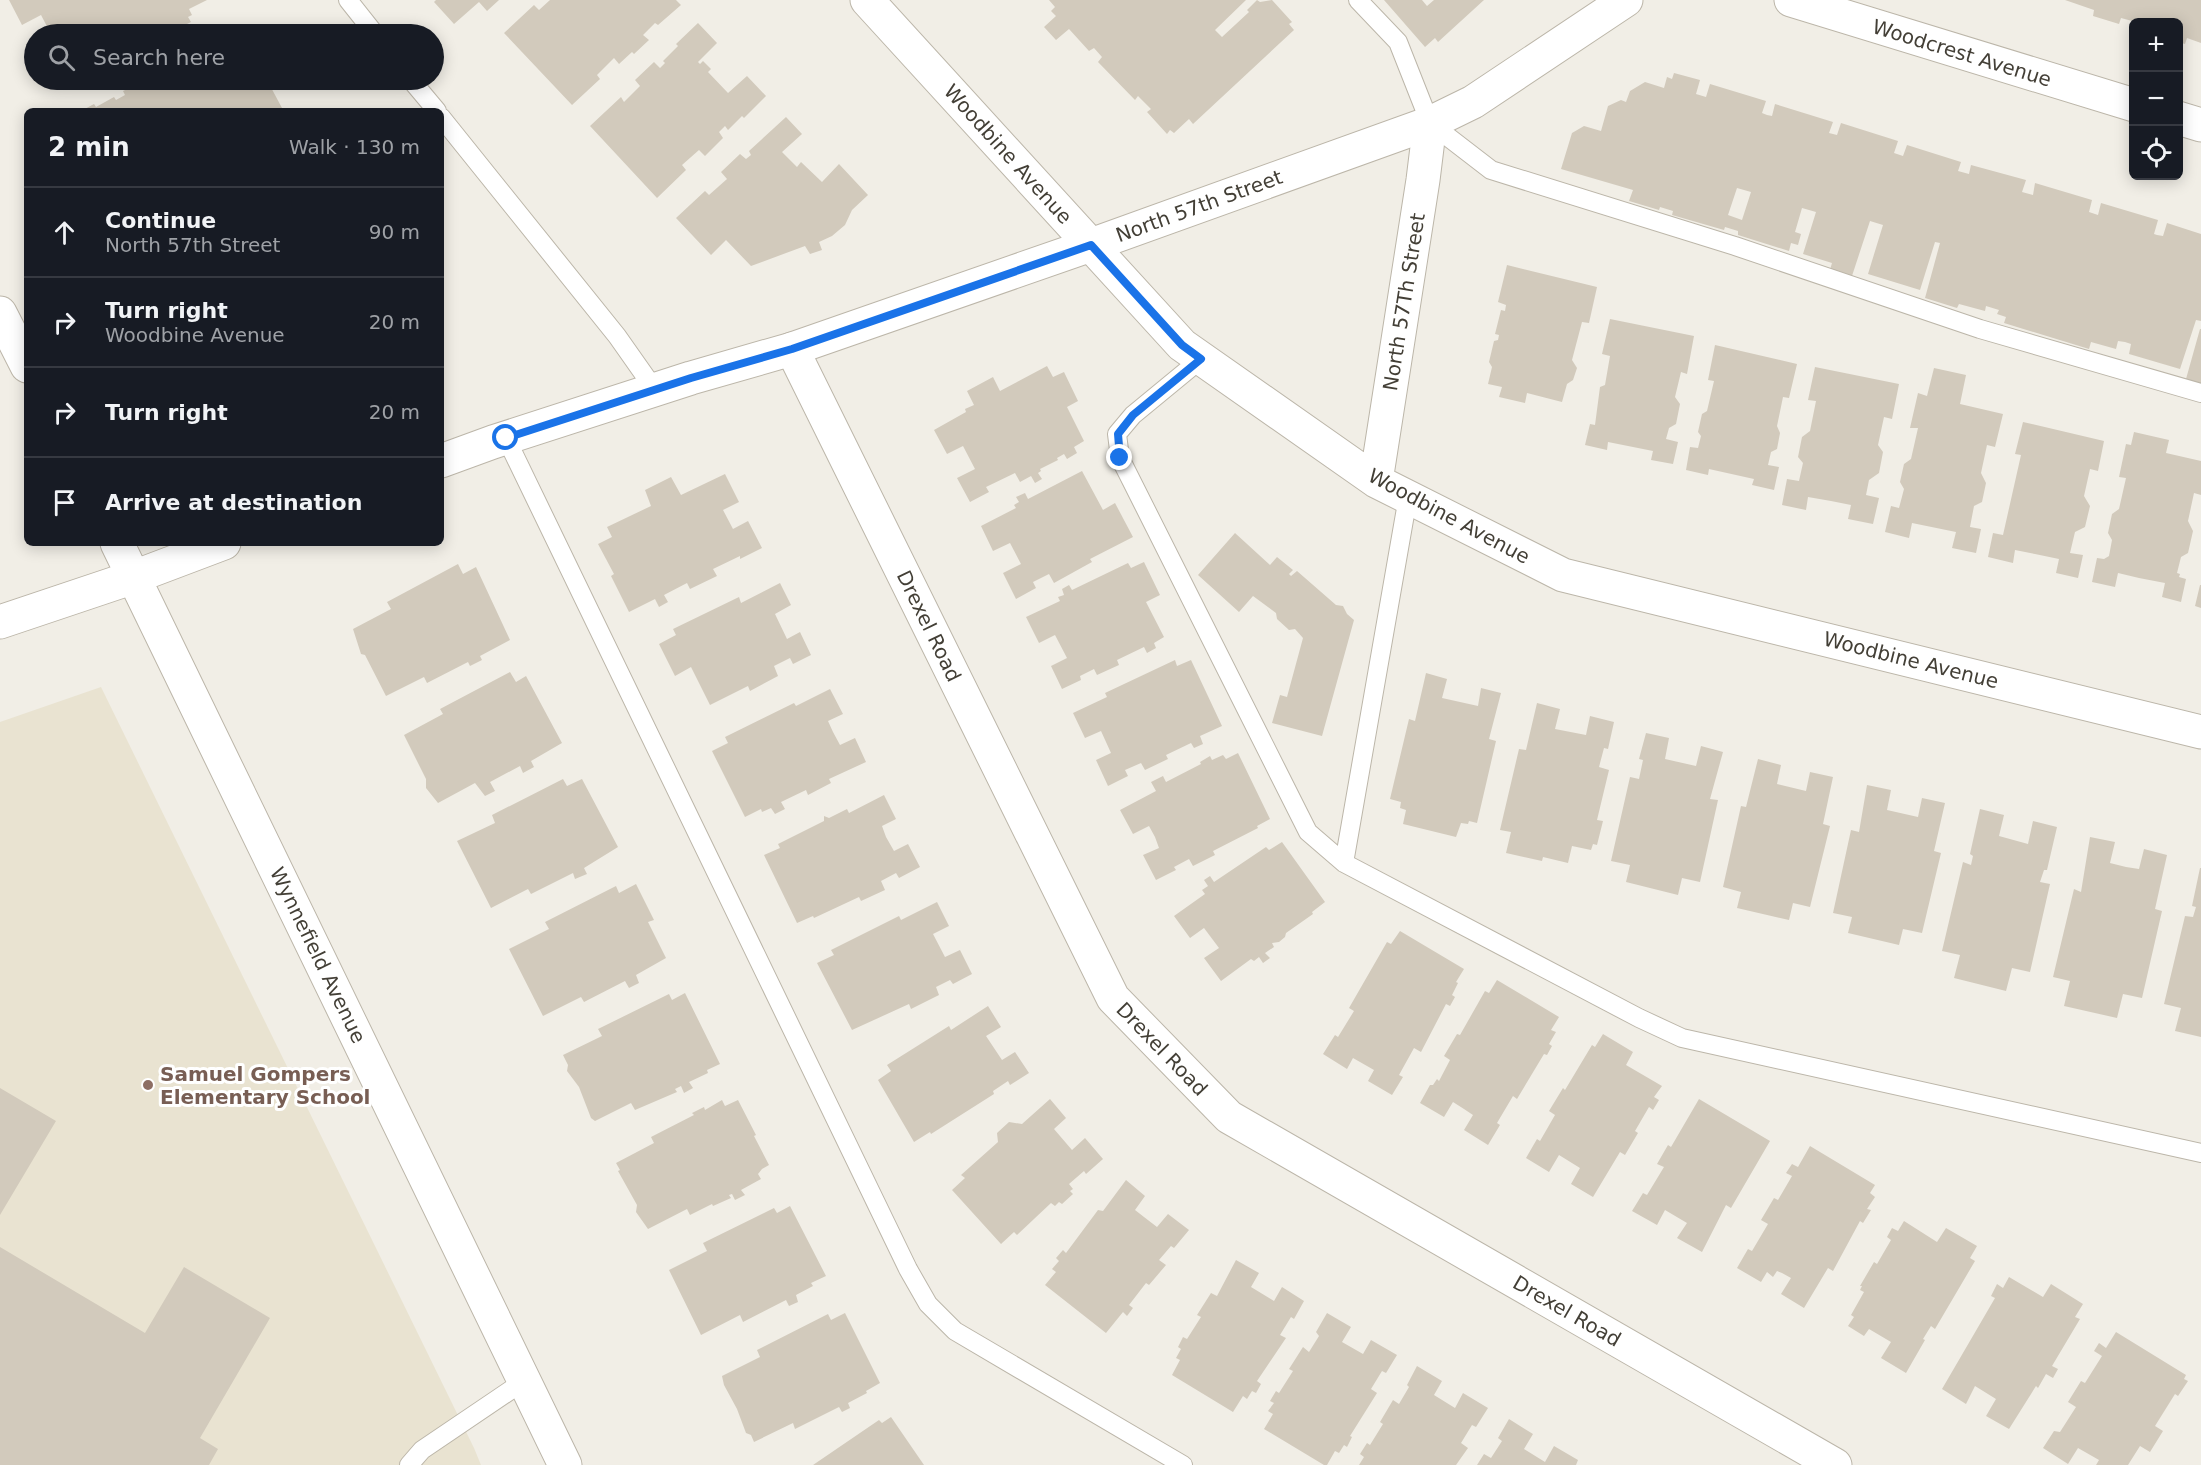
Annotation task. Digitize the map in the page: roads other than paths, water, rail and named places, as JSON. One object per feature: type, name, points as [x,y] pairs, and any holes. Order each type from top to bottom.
[{"type":"street","name":"Woodbine Avenue","points":[[867,0],[1182,345],[1376,480],[1563,575],[2201,732]]},
{"type":"street","name":"North 57th Street","points":[[444,460],[656,390],[792,349],[1091,245],[1430,123],[1473,102],[1626,0]]},
{"type":"street","name":"Woodcrest Avenue","points":[[1791,0],[2129,104]]},
{"type":"street","points":[[2183,120],[2201,125]]},
{"type":"street","name":"North 57Th Street","points":[[1376,480],[1430,123]]},
{"type":"street","points":[[0,313],[24,360]]},
{"type":"street","name":"Drexel Road","points":[[792,349],[1113,998],[1229,1117],[1835,1465]]},
{"type":"street","name":"Wynnefield Avenue","points":[[118,546],[565,1465]]},
{"type":"street","points":[[0,622],[134,577],[216,546]]},
{"type":"lane","points":[[348,0],[367,24]]},
{"type":"lane","points":[[1358,0],[1398,42],[1430,123],[1491,170],[1735,246],[1980,329],[2201,393]]},
{"type":"lane","points":[[419,90],[434,108]]},
{"type":"lane","points":[[444,121],[617,336],[656,390]]},
{"type":"lane","points":[[1201,359],[1133,415],[1118,434],[1120,458],[1308,832],[1344,863],[1639,1018],[1682,1038],[2201,1153]]},
{"type":"lane","points":[[506,438],[908,1269],[928,1304],[955,1331],[1183,1465]]},
{"type":"lane","points":[[1344,863],[1407,497]]},
{"type":"lane","points":[[409,1465],[422,1450],[524,1381]]},
{"type":"place","name":"Samuel Gompers Elementary School","points":[[148,1085]]}]
